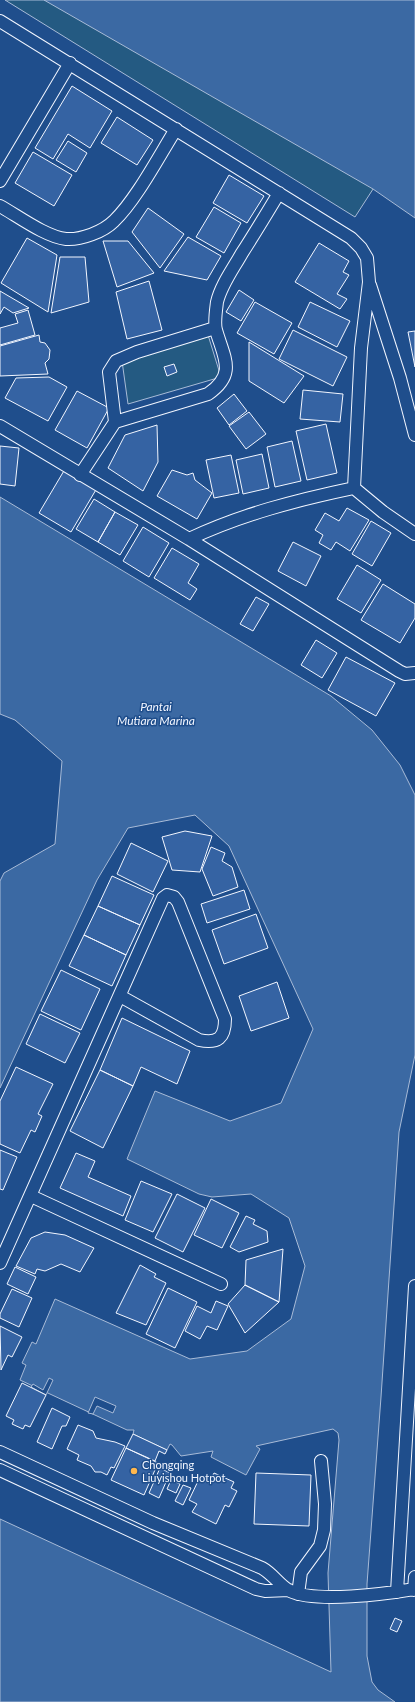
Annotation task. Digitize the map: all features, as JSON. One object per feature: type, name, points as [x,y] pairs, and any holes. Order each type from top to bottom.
[{"type":"street","points":[[0,21],[351,238],[361,248],[367,258],[370,282],[400,378],[415,435]]},
{"type":"street","points":[[0,181],[70,63]]},
{"type":"street","points":[[0,206],[47,232],[66,239],[84,236],[100,230],[114,222],[131,199],[176,130]]},
{"type":"street","points":[[80,475],[116,422],[208,394],[218,387],[224,378],[226,368],[222,345],[215,328],[218,302],[226,280],[279,193]]},
{"type":"street","points":[[354,488],[360,348],[370,282]]},
{"type":"street","points":[[116,422],[109,372],[116,361],[137,352],[215,328]]},
{"type":"street","points":[[0,426],[189,539],[399,671],[405,674],[415,674]]},
{"type":"street","points":[[354,488],[383,512],[415,534]]},
{"type":"street","points":[[189,539],[220,524],[253,512],[354,488]]},
{"type":"street","points":[[0,1263],[163,898],[167,895],[174,897],[178,902],[225,1019],[225,1030],[222,1037],[217,1040],[206,1042],[199,1040],[120,996]]},
{"type":"street","points":[[31,1196],[221,1284]]},
{"type":"street","points":[[397,1592],[415,1286]]},
{"type":"street","points":[[0,1452],[153,1523],[262,1568],[271,1573],[293,1592]]},
{"type":"street","points":[[293,1592],[301,1572],[320,1546],[324,1530],[325,1504],[320,1461]]},
{"type":"street","points":[[0,1470],[256,1589],[265,1591],[293,1592],[317,1598],[397,1592],[415,1589],[415,1577]]},
{"type":"shaded area","points":[[5,0],[191,0],[415,124],[355,217]]},
{"type":"shaded area","points":[[208,335],[221,377],[128,404],[122,361]]},
{"type":"water","points":[[44,0],[415,0],[415,218],[373,189]]},
{"type":"water","name":"Pantai Mutiara Marina","points":[[0,497],[331,696],[372,730],[400,765],[415,795],[415,1055],[399,1132],[367,1584],[367,1656],[372,1682],[378,1690],[395,1702],[0,1702],[0,1519],[331,1672],[328,1573],[339,1440],[338,1433],[333,1429],[256,1446],[260,1449],[246,1475],[211,1457],[213,1451],[181,1456],[170,1444],[167,1450],[133,1434],[134,1430],[127,1430],[20,1380],[26,1365],[22,1363],[32,1342],[36,1344],[55,1299],[190,1359],[247,1351],[291,1319],[305,1266],[289,1218],[251,1194],[212,1197],[199,1194],[127,1159],[155,1091],[230,1121],[281,1103],[313,1029],[229,846],[195,815],[128,828],[97,880],[0,1088],[0,881],[4,873],[55,844],[62,761],[15,720],[0,714]]},
{"type":"pier","points":[[49,1378],[53,1380],[46,1395],[31,1387],[33,1384],[43,1390]]},
{"type":"pier","points":[[95,1397],[116,1406],[113,1413],[97,1406],[93,1414],[88,1413]]},
{"type":"building","points":[[72,86],[112,111],[90,148],[68,134],[53,159],[35,148]]},
{"type":"building","points":[[117,117],[153,140],[137,165],[101,143]]},
{"type":"building","points":[[68,141],[87,153],[76,172],[56,160]]},
{"type":"building","points":[[33,152],[72,175],[54,206],[15,183]]},
{"type":"building","points":[[229,175],[264,196],[247,223],[213,203]]},
{"type":"building","points":[[214,207],[241,223],[224,253],[196,237]]},
{"type":"building","points":[[148,208],[184,234],[160,268],[132,232]]},
{"type":"building","points":[[188,237],[221,256],[207,280],[164,271]]},
{"type":"building","points":[[27,238],[57,255],[48,312],[1,283]]},
{"type":"building","points":[[103,241],[128,241],[154,273],[117,287]]},
{"type":"building","points":[[319,243],[349,261],[343,272],[349,275],[337,294],[347,299],[340,309],[295,282]]},
{"type":"building","points":[[60,257],[85,257],[89,302],[51,313]]},
{"type":"building","points":[[149,281],[162,330],[127,339],[116,292]]},
{"type":"building","points":[[239,290],[254,300],[241,321],[226,312]]},
{"type":"building","points":[[0,291],[29,308],[13,313],[4,307],[0,314]]},
{"type":"building","points":[[255,302],[292,323],[274,354],[237,333]]},
{"type":"building","points":[[310,302],[350,321],[337,347],[298,327]]},
{"type":"building","points":[[28,310],[35,335],[0,345],[0,328],[18,323],[15,314]]},
{"type":"building","points":[[293,330],[347,357],[333,386],[279,359]]},
{"type":"building","points":[[415,331],[415,367],[408,332]]},
{"type":"building","points":[[39,335],[40,342],[45,343],[50,350],[49,359],[45,363],[48,374],[0,376],[0,346]]},
{"type":"building","points":[[249,342],[304,376],[284,403],[249,381]]},
{"type":"building","points":[[174,364],[177,372],[167,376],[164,367]]},
{"type":"building","points":[[49,377],[67,387],[48,421],[5,398],[16,378]]},
{"type":"building","points":[[303,390],[343,394],[340,422],[300,419]]},
{"type":"building","points":[[77,391],[109,408],[87,448],[55,430]]},
{"type":"building","points":[[234,394],[247,411],[229,425],[217,408]]},
{"type":"building","points":[[249,412],[266,434],[246,449],[229,426]]},
{"type":"building","points":[[326,424],[337,473],[307,480],[296,431]]},
{"type":"building","points":[[157,425],[158,462],[143,491],[108,468],[125,435]]},
{"type":"building","points":[[292,441],[301,481],[275,487],[267,447]]},
{"type":"building","points":[[0,446],[19,448],[15,486],[0,484]]},
{"type":"building","points":[[262,454],[269,488],[243,494],[236,460]]},
{"type":"building","points":[[231,455],[239,493],[214,498],[206,460]]},
{"type":"building","points":[[65,469],[97,488],[71,532],[39,513]]},
{"type":"building","points":[[172,470],[187,475],[193,473],[195,480],[212,493],[197,519],[157,496]]},
{"type":"building","points":[[94,499],[115,512],[98,542],[76,529]]},
{"type":"building","points":[[347,508],[369,520],[350,551],[336,542],[331,550],[319,543],[323,535],[315,530],[325,513],[339,521]]},
{"type":"building","points":[[115,512],[138,525],[120,555],[98,542]]},
{"type":"building","points":[[371,521],[391,533],[372,566],[352,554]]},
{"type":"building","points":[[143,527],[169,543],[149,577],[123,561]]},
{"type":"building","points":[[293,542],[321,556],[306,586],[278,571]]},
{"type":"building","points":[[172,548],[199,564],[188,583],[197,589],[190,600],[154,578]]},
{"type":"building","points":[[357,565],[381,580],[361,613],[337,599]]},
{"type":"building","points":[[383,584],[415,604],[415,618],[400,643],[361,620]]},
{"type":"building","points":[[256,597],[269,604],[253,631],[240,624]]},
{"type":"building","points":[[316,640],[337,653],[322,678],[301,665]]},
{"type":"building","points":[[346,657],[395,683],[376,716],[328,690]]},
{"type":"building","points":[[185,831],[212,836],[200,872],[172,870],[162,837]]},
{"type":"building","points":[[131,843],[168,861],[153,892],[117,874]]},
{"type":"building","points":[[211,847],[225,853],[222,861],[232,867],[238,887],[213,896],[202,869]]},
{"type":"building","points":[[112,876],[154,895],[140,925],[98,906]]},
{"type":"building","points":[[244,890],[250,909],[207,923],[201,904]]},
{"type":"building","points":[[98,906],[140,925],[126,955],[84,935]]},
{"type":"building","points":[[256,914],[268,948],[224,964],[212,930]]},
{"type":"building","points":[[84,935],[126,955],[112,986],[69,966]]},
{"type":"building","points":[[61,970],[100,989],[81,1030],[41,1011]]},
{"type":"building","points":[[277,982],[289,1018],[251,1031],[239,996]]},
{"type":"building","points":[[40,1014],[80,1033],[65,1063],[26,1044]]},
{"type":"building","points":[[122,1018],[190,1051],[177,1084],[141,1067],[133,1086],[100,1070]]},
{"type":"building","points":[[16,1067],[53,1084],[38,1114],[42,1116],[35,1132],[31,1130],[20,1153],[0,1144],[0,1101]]},
{"type":"building","points":[[100,1070],[133,1086],[103,1148],[70,1131]]},
{"type":"building","points":[[0,1150],[17,1157],[3,1190],[0,1189]]},
{"type":"building","points":[[76,1153],[95,1161],[88,1177],[131,1196],[123,1216],[60,1188]]},
{"type":"building","points":[[141,1181],[172,1194],[153,1232],[125,1220]]},
{"type":"building","points":[[177,1194],[205,1208],[183,1252],[155,1238]]},
{"type":"building","points":[[211,1199],[239,1213],[222,1248],[194,1235]]},
{"type":"building","points":[[246,1216],[255,1220],[253,1224],[267,1231],[268,1242],[239,1252],[230,1247]]},
{"type":"building","points":[[45,1232],[65,1235],[94,1248],[80,1272],[61,1264],[45,1271],[37,1269],[35,1274],[16,1266],[31,1238]]},
{"type":"building","points":[[283,1249],[279,1302],[245,1285],[246,1260]]},
{"type":"building","points":[[140,1265],[156,1274],[154,1277],[166,1283],[146,1325],[116,1313]]},
{"type":"building","points":[[15,1267],[36,1277],[28,1294],[7,1284]]},
{"type":"building","points":[[245,1285],[279,1302],[245,1333],[228,1304]]},
{"type":"building","points":[[168,1288],[197,1302],[175,1348],[146,1334]]},
{"type":"building","points":[[12,1289],[32,1298],[19,1327],[0,1318],[0,1314]]},
{"type":"building","points":[[216,1301],[228,1306],[217,1330],[207,1326],[200,1339],[185,1331],[197,1306],[211,1313]]},
{"type":"building","points":[[0,1326],[22,1337],[12,1357],[8,1355],[1,1370]]},
{"type":"building","points":[[22,1383],[46,1395],[30,1427],[25,1425],[23,1429],[12,1424],[14,1420],[6,1416]]},
{"type":"building","points":[[52,1408],[70,1417],[66,1426],[62,1426],[52,1449],[37,1442]]},
{"type":"building","points":[[78,1425],[93,1431],[96,1438],[125,1446],[114,1468],[111,1467],[107,1475],[101,1472],[95,1472],[91,1466],[77,1460],[79,1455],[67,1449]]},
{"type":"building","points":[[133,1434],[167,1450],[165,1454],[159,1451],[155,1461],[126,1448]]},
{"type":"building","points":[[126,1448],[158,1463],[144,1495],[111,1480]]},
{"type":"building","points":[[160,1468],[170,1473],[159,1498],[149,1493]]},
{"type":"building","points":[[214,1473],[234,1482],[231,1488],[237,1491],[229,1507],[225,1505],[216,1524],[192,1512],[197,1504],[189,1500],[199,1479],[209,1483]]},
{"type":"building","points":[[256,1473],[311,1475],[309,1526],[254,1524]]},
{"type":"building","points":[[171,1480],[180,1484],[176,1493],[167,1489]]},
{"type":"building","points":[[183,1485],[191,1488],[183,1505],[175,1501]]},
{"type":"building","points":[[395,1618],[402,1621],[397,1632],[390,1629]]},
{"type":"place","name":"Chongqing Liuyishou Hotpot","points":[[134,1471]]}]
